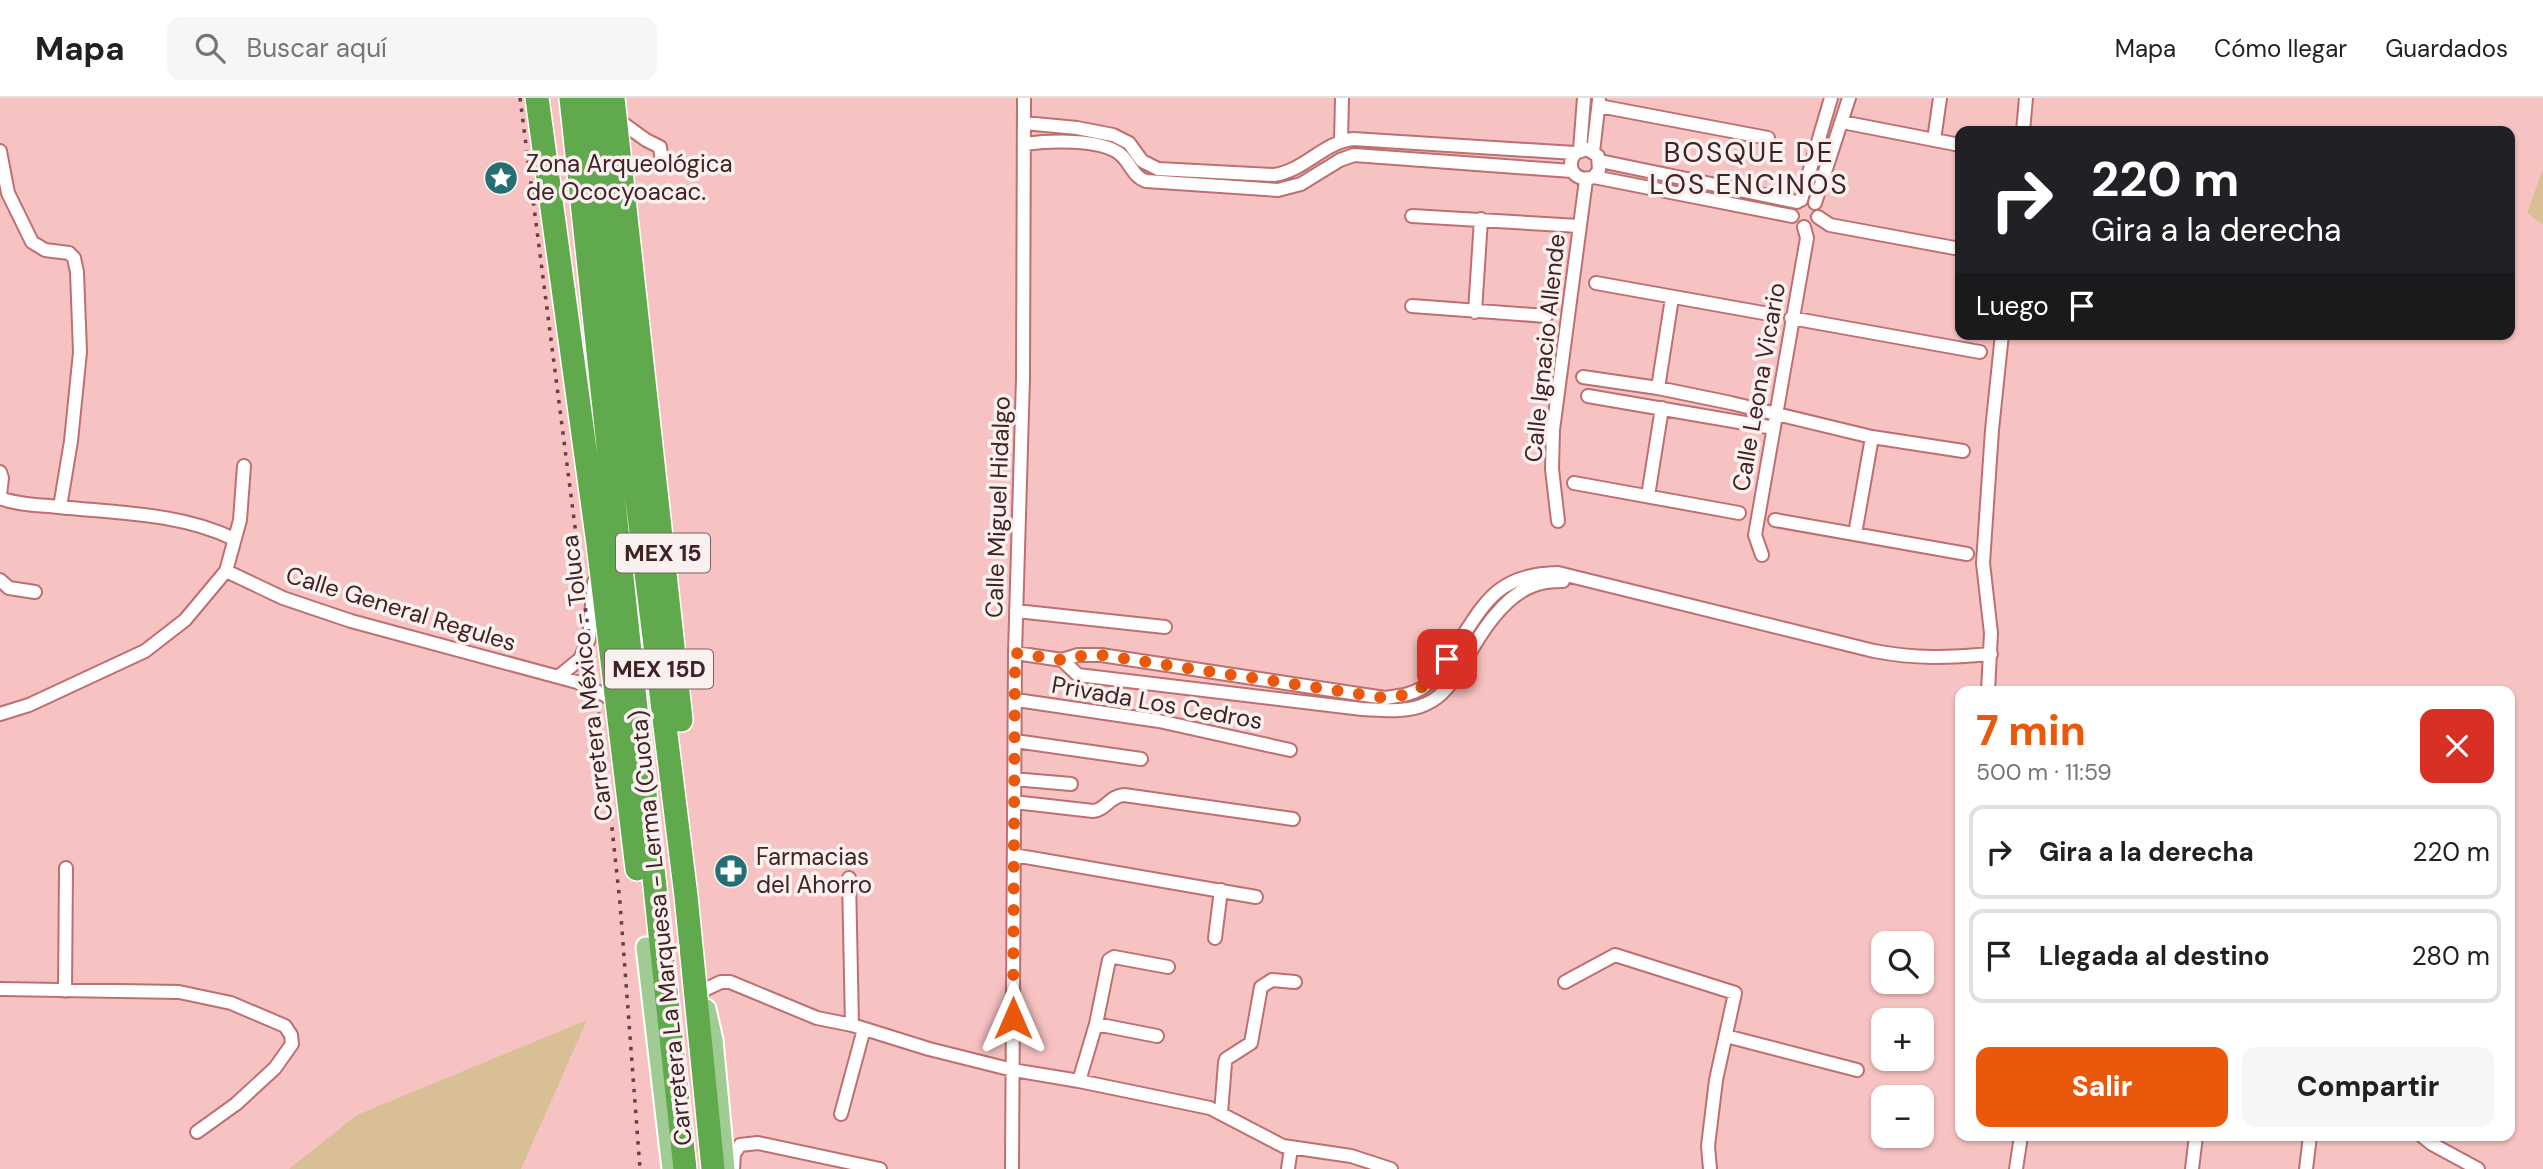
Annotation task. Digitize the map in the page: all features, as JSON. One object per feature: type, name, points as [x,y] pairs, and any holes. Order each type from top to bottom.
[{"type":"highway","name":"Carretera México - Toluca","points":[[537,98],[619,707],[646,947]]},
{"type":"highway","name":"Carretera La Marquesa - Lerma (Cuota)","points":[[571,98],[685,1169]]},
{"type":"highway","name":"Carretera La Marquesa - Lerma (Cuota)","points":[[593,98],[622,380],[686,896],[713,1169]]},
{"type":"highway","name":"MEX 15","points":[[615,108],[687,781],[705,999]]},
{"type":"main road","points":[[646,947],[647,1036],[660,1169]]},
{"type":"main road","name":"Carretera México - Toluca","points":[[646,947],[672,1169]]},
{"type":"main road","points":[[705,999],[713,1040],[723,1169]]},
{"type":"street","name":"Calle Miguel Hidalgo","points":[[1012,1169],[1015,653],[1023,378],[1024,98]]},
{"type":"street","points":[[1341,141],[1342,98]]},
{"type":"street","points":[[1570,98],[1584,98],[1587,154],[1599,170],[1590,178]]},
{"type":"street","points":[[1024,123],[1094,131],[1122,138],[1135,149],[1142,161],[1158,169],[1286,174],[1341,141],[1353,139],[1587,154],[1799,201],[1811,200],[1819,210],[1818,218],[1813,225],[1804,227],[1794,221],[1791,211],[1799,201],[1831,98],[1848,101],[1815,203]]},
{"type":"street","points":[[1934,140],[1940,98]]},
{"type":"street","points":[[2023,126],[2026,98]]},
{"type":"street","points":[[1587,154],[1599,102],[1768,138]]},
{"type":"street","points":[[615,108],[646,140],[660,147],[662,162]]},
{"type":"street","points":[[1842,122],[1955,144]]},
{"type":"street","points":[[1048,141],[1049,125]]},
{"type":"street","points":[[1091,145],[1094,131]]},
{"type":"street","points":[[1024,144],[1048,141],[1114,150],[1139,178],[1156,182],[1278,190],[1294,187],[1340,160],[1354,155],[1572,171]]},
{"type":"street","points":[[0,151],[8,193],[32,242],[45,250],[69,253],[74,258],[77,272],[79,352],[71,441],[60,507]]},
{"type":"street","points":[[1587,154],[1571,158],[1572,171],[1578,178],[1792,216]]},
{"type":"street","points":[[1308,162],[1316,175]]},
{"type":"street","name":"Calle Ignacio Allende","points":[[1558,521],[1552,469],[1553,430],[1579,226],[1590,178]]},
{"type":"street","points":[[1412,216],[1579,226]]},
{"type":"street","points":[[1818,218],[1830,225],[1955,248]]},
{"type":"street","points":[[1475,312],[1481,219]]},
{"type":"street","name":"Calle Leona Vicario","points":[[1762,555],[1755,535],[1807,238],[1804,227]]},
{"type":"street","points":[[1596,283],[1769,314]]},
{"type":"street","points":[[1658,388],[1672,298]]},
{"type":"street","points":[[1412,306],[1546,316]]},
{"type":"street","points":[[1791,318],[1980,352]]},
{"type":"street","points":[[1989,686],[1991,654],[1983,563],[2001,340]]},
{"type":"street","points":[[1583,377],[1658,388],[1872,437],[1964,451]]},
{"type":"street","points":[[1588,396],[1774,428]]},
{"type":"street","points":[[1648,496],[1662,408]]},
{"type":"street","points":[[1855,534],[1872,437]]},
{"type":"street","points":[[0,713],[29,705],[131,659],[185,620],[226,571],[240,520],[244,466]]},
{"type":"street","points":[[0,472],[1,501],[172,520],[217,531],[234,539]]},
{"type":"street","points":[[1574,483],[1739,513]]},
{"type":"street","points":[[1775,520],[1967,554]]},
{"type":"street","points":[[558,677],[580,659],[589,639],[598,544]]},
{"type":"street","name":"Calle General Regules","points":[[226,571],[283,598],[351,621],[592,687],[619,707]]},
{"type":"street","points":[[1434,679],[1489,598],[1503,586],[1534,573],[1558,573],[1886,653],[1938,659],[1991,654]]},
{"type":"street","points":[[1062,660],[1078,675],[1402,710],[1426,704],[1439,696],[1453,681],[1488,625],[1513,597],[1532,586],[1581,579]]},
{"type":"street","points":[[0,580],[9,588],[35,592]]},
{"type":"street","points":[[1016,611],[1165,627]]},
{"type":"street","points":[[1015,653],[1062,660],[1101,655],[1385,698],[1404,696],[1420,689],[1466,658]]},
{"type":"street","name":"Privada Los Cedros","points":[[1016,700],[1159,720],[1290,750]]},
{"type":"street","points":[[1015,741],[1141,759]]},
{"type":"street","points":[[1014,779],[1071,784]]},
{"type":"street","points":[[1014,802],[1098,810],[1115,796],[1124,795],[1293,819]]},
{"type":"street","points":[[1014,855],[1256,897]]},
{"type":"street","points":[[65,991],[66,867]]},
{"type":"street","points":[[841,1114],[858,1027],[849,878]]},
{"type":"street","points":[[1215,938],[1221,890]]},
{"type":"street","points":[[1565,982],[1615,956],[1731,991],[1735,996],[1716,1080],[1708,1146],[1710,1169]]},
{"type":"street","points":[[1079,1081],[1096,1024],[1110,958],[1168,967]]},
{"type":"street","points":[[1221,1113],[1226,1059],[1251,1043],[1261,987],[1272,980],[1295,982]]},
{"type":"street","points":[[705,999],[721,982],[730,982],[804,1014],[1013,1070],[1192,1103],[1221,1113],[1265,1138],[1291,1148],[1351,1156],[1391,1169]]},
{"type":"street","points":[[0,989],[158,991],[205,996],[232,1003],[272,1019],[289,1030],[290,1048],[275,1068],[236,1104],[197,1132]]},
{"type":"street","points":[[1096,1024],[1157,1035]]},
{"type":"street","points":[[1726,1036],[1857,1069]]},
{"type":"street","points":[[2016,1169],[2020,1141]]},
{"type":"street","points":[[2192,1169],[2195,1141]]},
{"type":"street","points":[[2306,1169],[2309,1141]]},
{"type":"street","points":[[2428,1141],[2478,1169]]},
{"type":"street","points":[[733,1169],[734,1154],[740,1145],[758,1143],[880,1169]]},
{"type":"street","points":[[1288,1169],[1291,1148]]},
{"type":"shaded area","points":[[2543,169],[2543,225],[2527,213]]},
{"type":"shaded area","points":[[587,1020],[521,1169],[289,1169],[357,1115]]},
{"type":"railway","points":[[520,98],[604,753],[620,903],[640,1169]]},
{"type":"place","name":"Zona Arqueológica de Ococyoacac.","points":[[501,178]]},
{"type":"place","name":"Farmacias del Ahorro","points":[[731,871]]},
{"type":"district","name":"BOSQUE DE LOS ENCINOS","points":[[1749,168]]},
{"type":"route","points":[[1013,1018],[1015,653],[1062,660],[1101,655],[1385,698],[1404,696],[1420,689],[1434,679],[1447,659]]}]
